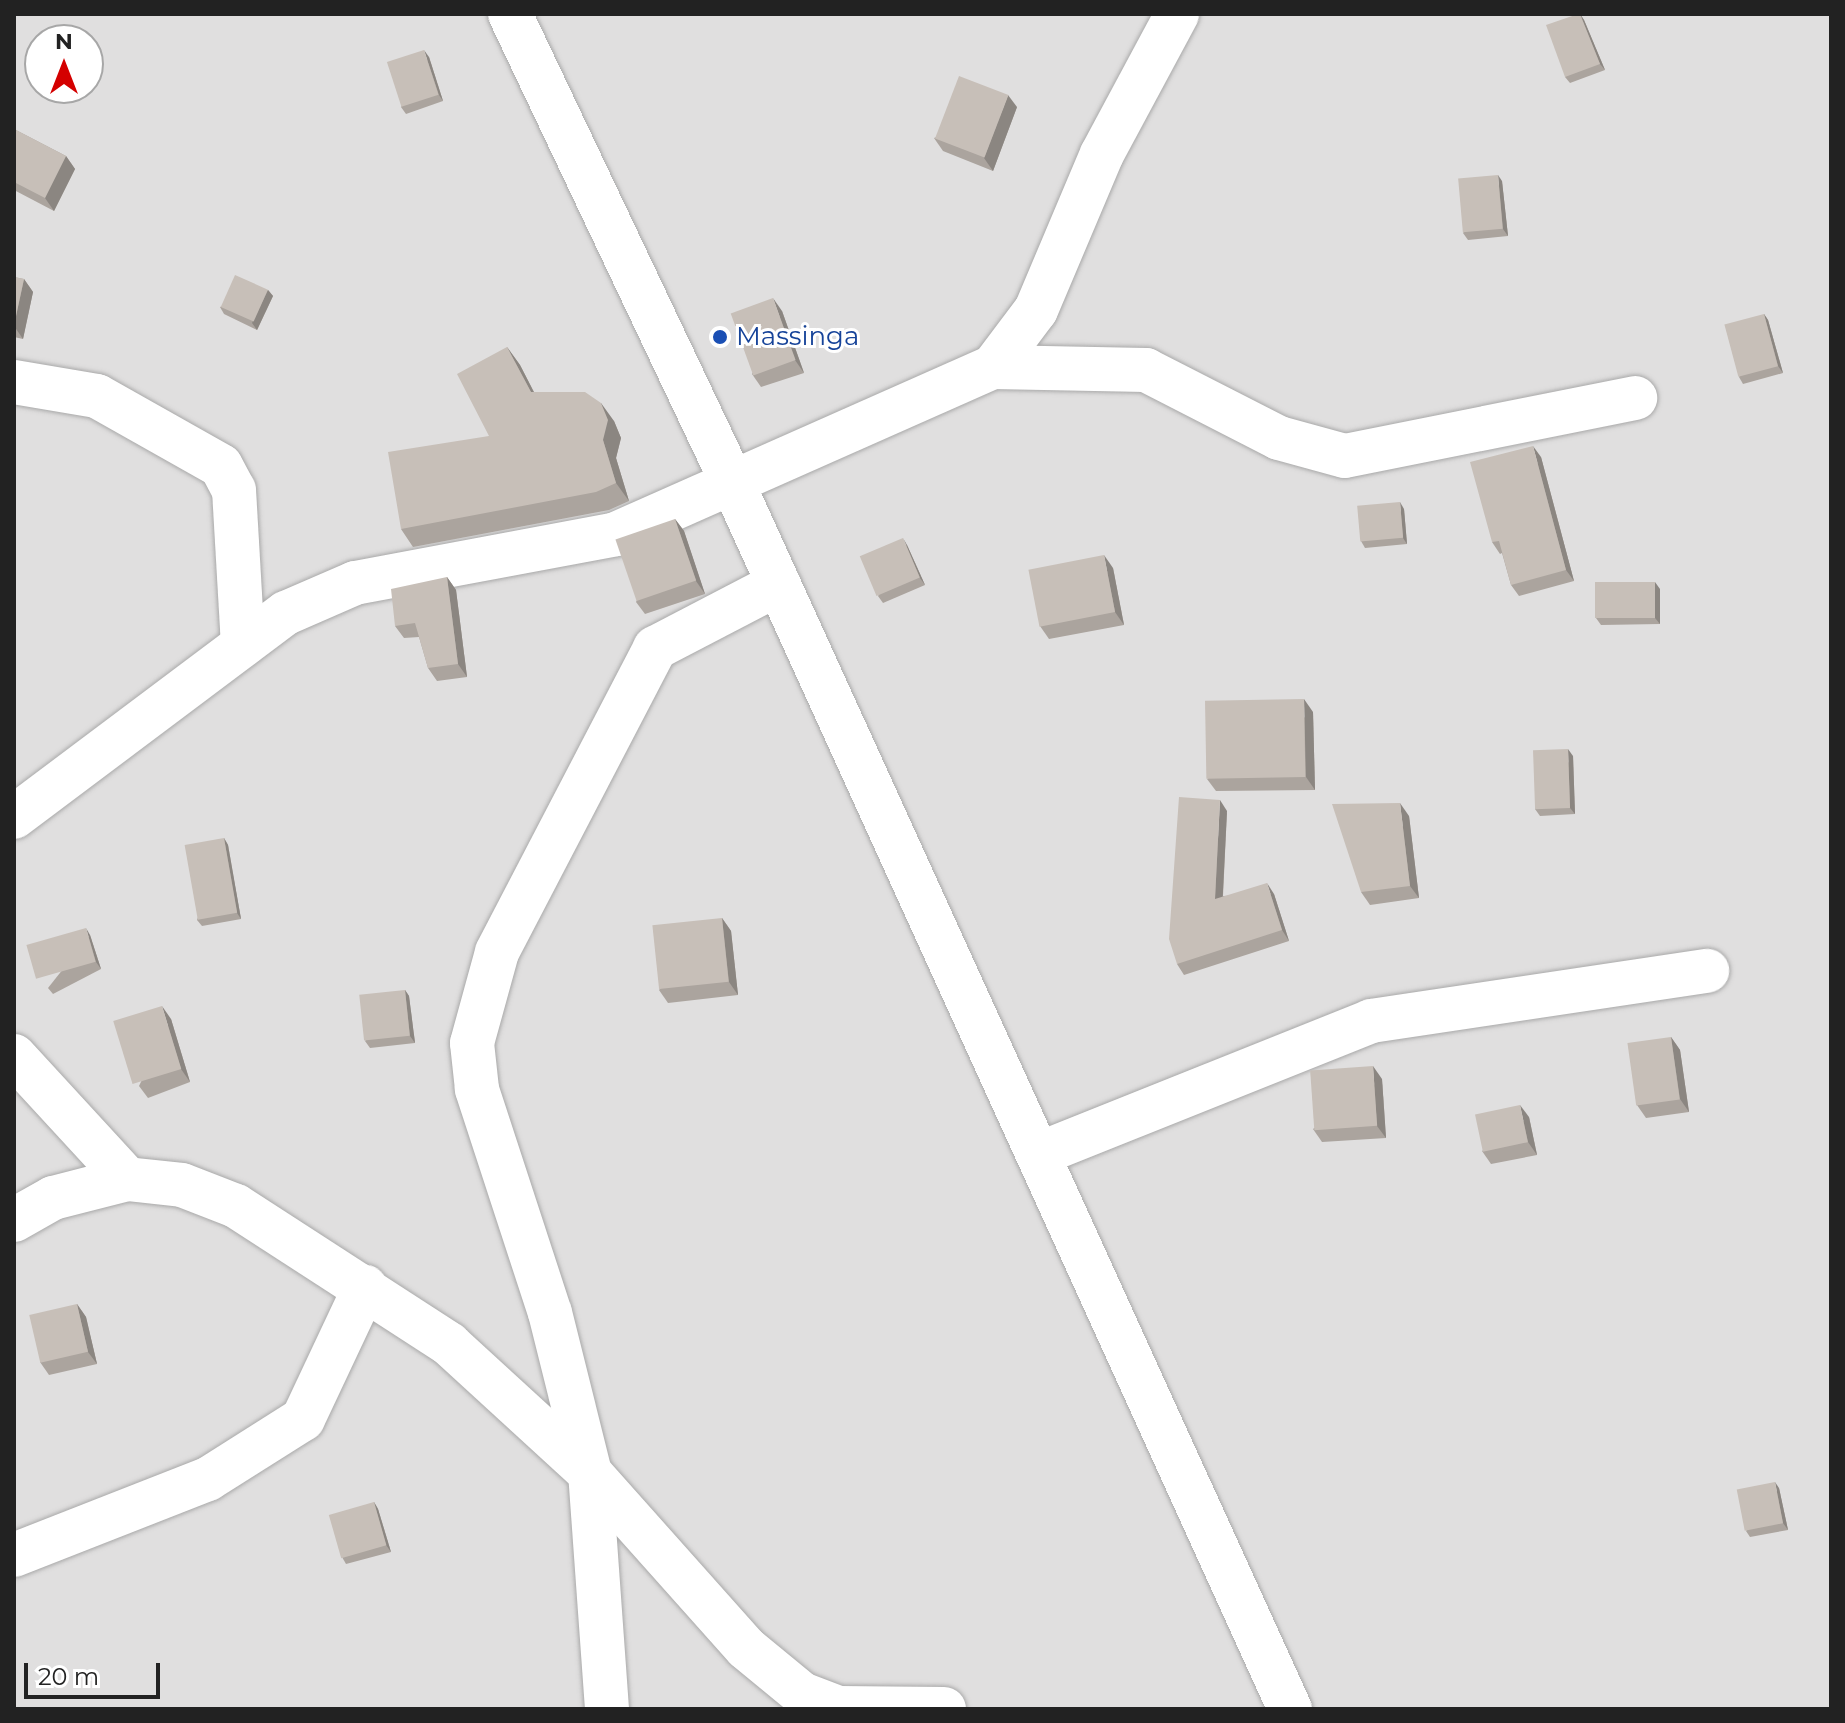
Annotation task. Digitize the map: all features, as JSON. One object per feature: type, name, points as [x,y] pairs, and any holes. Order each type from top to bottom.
[{"type":"street","points":[[510,14],[733,484],[1290,1709]]},
{"type":"street","points":[[993,367],[1036,310],[1102,154],[1177,14]]},
{"type":"street","points":[[14,817],[286,613],[355,583],[616,534],[993,367],[1146,370],[1279,438],[1345,456],[1635,398]]},
{"type":"street","points":[[14,382],[97,396],[221,466],[234,490],[243,645]]},
{"type":"street","points":[[607,1709],[590,1473],[550,1313],[477,1089],[472,1043],[497,952],[655,648],[778,584]]},
{"type":"street","points":[[1039,1154],[1371,1021],[1707,971]]},
{"type":"street","points":[[14,1056],[127,1179]]},
{"type":"street","points":[[14,1220],[53,1198],[127,1179],[182,1185],[236,1206],[449,1344],[590,1473],[746,1648],[802,1694],[839,1708],[944,1709]]},
{"type":"street","points":[[14,1555],[208,1479],[303,1419],[365,1287]]},
{"type":"shaded area","points":[[14,14],[1831,14],[1831,1709],[14,1709]]},
{"type":"building","points":[[1578,14],[1600,64],[1565,77],[1546,25]]},
{"type":"building","points":[[424,50],[439,95],[401,107],[387,62]]},
{"type":"building","points":[[959,76],[1008,95],[984,158],[935,139]]},
{"type":"building","points":[[14,129],[66,156],[45,198],[14,182]]},
{"type":"building","points":[[1498,175],[1503,229],[1463,232],[1458,178]]},
{"type":"building","points":[[235,275],[268,290],[254,322],[221,307]]},
{"type":"building","points":[[14,277],[24,279],[14,325]]},
{"type":"building","points":[[773,298],[796,360],[753,375],[731,313]]},
{"type":"building","points":[[1764,314],[1778,366],[1738,377],[1724,325]]},
{"type":"building","points":[[507,347],[531,392],[585,392],[601,403],[608,420],[603,440],[616,483],[596,492],[401,529],[388,452],[489,436],[457,374]]},
{"type":"building","points":[[1533,446],[1566,570],[1511,585],[1499,541],[1492,542],[1470,462]]},
{"type":"building","points":[[1400,502],[1403,538],[1360,542],[1357,506]]},
{"type":"building","points":[[675,519],[696,580],[637,601],[615,540]]},
{"type":"building","points":[[903,538],[920,578],[877,596],[860,556]]},
{"type":"building","points":[[1104,555],[1115,612],[1039,627],[1028,570]]},
{"type":"building","points":[[447,577],[458,664],[428,668],[415,623],[395,626],[391,589]]},
{"type":"building","points":[[1595,582],[1655,582],[1655,618],[1595,618]]},
{"type":"building","points":[[1304,699],[1305,777],[1206,779],[1205,701]]},
{"type":"building","points":[[1568,749],[1570,808],[1535,809],[1533,750]]},
{"type":"building","points":[[1179,797],[1220,800],[1215,899],[1267,883],[1282,930],[1177,964],[1169,939]]},
{"type":"building","points":[[1400,803],[1410,886],[1361,892],[1332,804]]},
{"type":"building","points":[[224,838],[237,913],[198,920],[185,845]]},
{"type":"building","points":[[722,918],[729,982],[659,989],[652,925]]},
{"type":"building","points":[[86,928],[96,962],[36,979],[26,945]]},
{"type":"building","points":[[405,990],[410,1036],[364,1041],[359,995]]},
{"type":"building","points":[[162,1006],[181,1069],[133,1084],[113,1021]]},
{"type":"building","points":[[1671,1037],[1680,1099],[1636,1106],[1627,1043]]},
{"type":"building","points":[[1373,1066],[1377,1126],[1314,1130],[1310,1070]]},
{"type":"building","points":[[1520,1105],[1528,1142],[1483,1152],[1475,1115]]},
{"type":"building","points":[[77,1304],[88,1352],[40,1363],[29,1315]]},
{"type":"building","points":[[1775,1482],[1783,1523],[1745,1531],[1737,1489]]},
{"type":"building","points":[[374,1502],[386,1545],[341,1558],[329,1515]]},
{"type":"place","name":"Massinga","points":[[720,337]]}]
